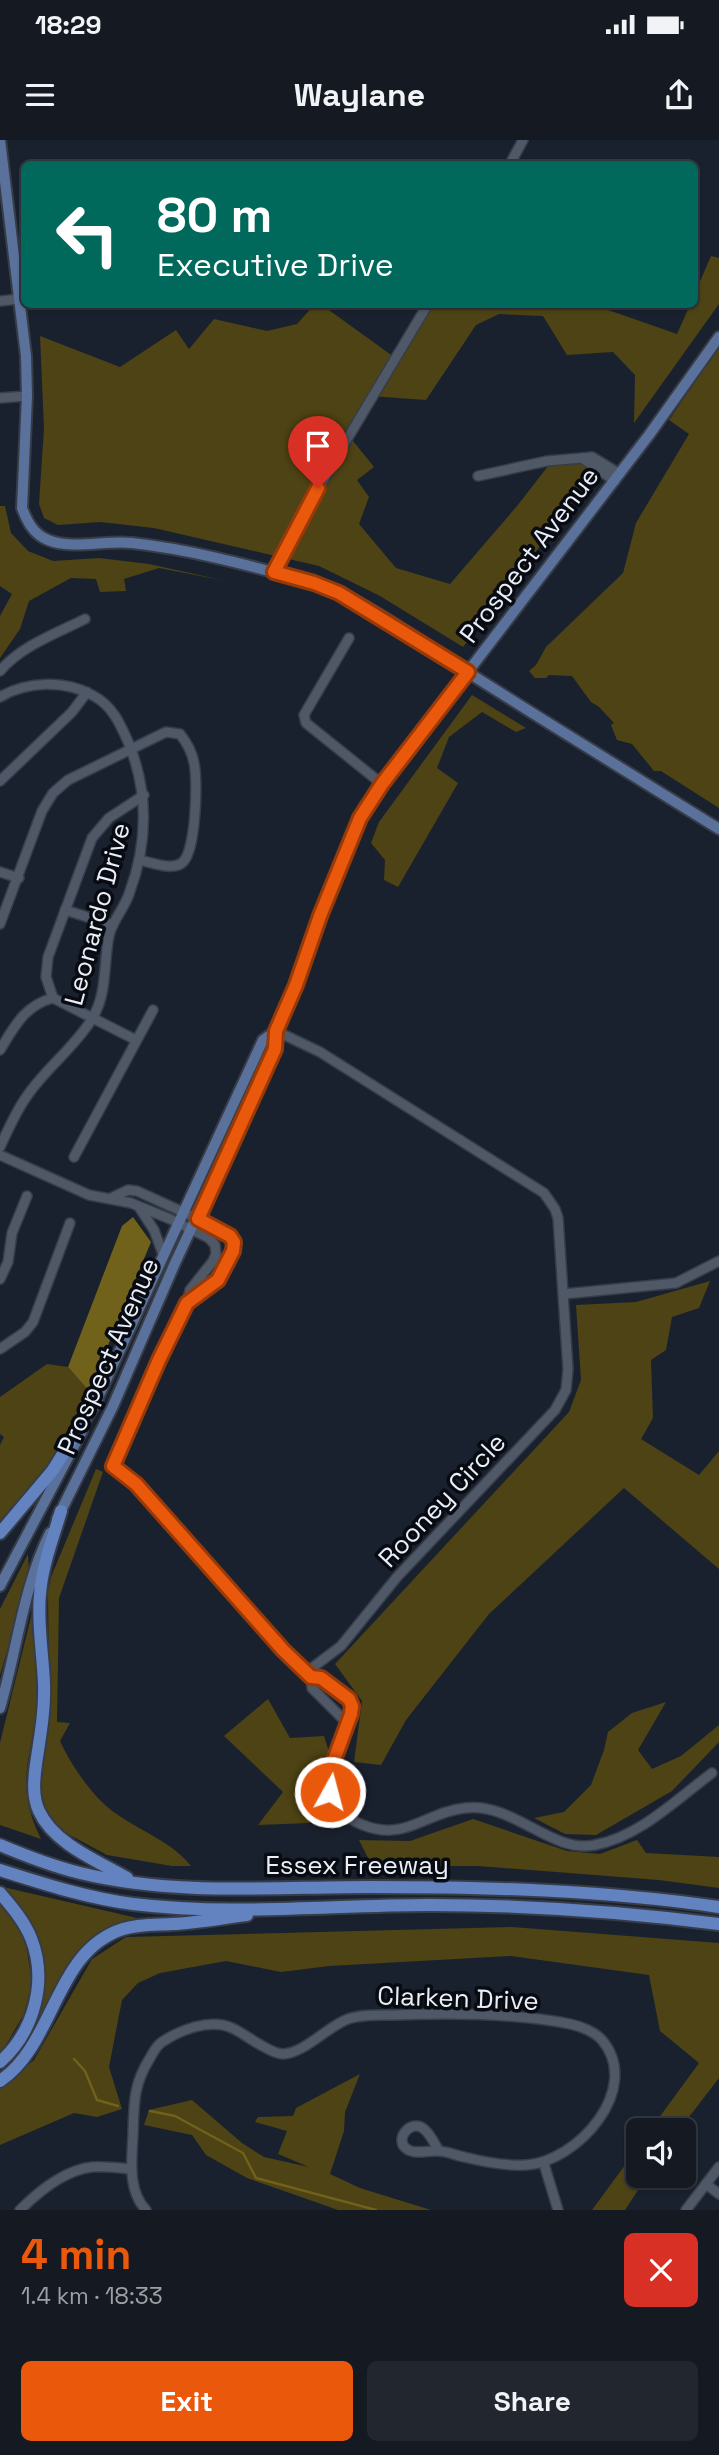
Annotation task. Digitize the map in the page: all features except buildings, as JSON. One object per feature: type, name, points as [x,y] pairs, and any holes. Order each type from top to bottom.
[{"type":"highway","points":[[0,1533],[53,1470],[97,1399]]},
{"type":"highway","points":[[61,1511],[40,1594],[45,1702],[34,1778],[35,1796],[39,1811],[61,1837],[73,1847],[136,1883]]},
{"type":"highway","name":"Essex Freeway","points":[[0,1845],[68,1870],[136,1883],[226,1889],[491,1889],[614,1894],[719,1907]]},
{"type":"highway","name":"Essex Freeway","points":[[0,1870],[68,1892],[133,1904],[210,1909],[433,1905],[542,1908],[622,1913],[719,1924]]},
{"type":"highway","points":[[0,1894],[24,1923],[31,1938],[38,1975],[34,2009],[26,2030],[0,2062]]},
{"type":"highway","points":[[0,2081],[29,2053],[78,1963],[110,1934],[140,1926],[314,1907]]},
{"type":"main road","points":[[0,140],[4,202],[19,299],[27,396],[22,508],[31,527],[41,537],[61,543],[111,542],[156,547],[274,572],[339,593],[719,829]]},
{"type":"main road","name":"Prospect Avenue","points":[[0,1708],[41,1550],[113,1406],[275,1049],[276,1031],[360,818],[382,784],[617,478],[719,337]]},
{"type":"main road","name":"Prospect Avenue","points":[[0,1586],[70,1457],[263,1040],[276,1031]]},
{"type":"street","points":[[512,161],[523,140]]},
{"type":"street","points":[[0,301],[19,299]]},
{"type":"street","points":[[274,572],[331,466],[426,308]]},
{"type":"street","points":[[0,398],[27,396]]},
{"type":"street","points":[[478,476],[547,461],[582,458],[617,478]]},
{"type":"street","points":[[0,671],[8,662],[34,645],[85,619]]},
{"type":"street","points":[[349,638],[304,715],[306,723],[382,784]]},
{"type":"street","name":"Leonardo Drive","points":[[0,697],[19,688],[48,684],[87,692],[98,698],[114,713],[140,772],[146,815],[139,860],[129,895],[109,937],[104,987],[93,1017],[27,1096],[0,1147]]},
{"type":"street","points":[[0,781],[72,712],[87,692]]},
{"type":"street","points":[[0,924],[43,811],[53,793],[68,780],[130,748],[166,732],[180,734],[188,744],[195,763],[190,853],[183,863],[173,867],[139,860]]},
{"type":"street","points":[[136,1040],[53,998],[48,987],[46,968],[92,838],[109,818],[144,794]]},
{"type":"street","points":[[0,872],[19,878]]},
{"type":"street","points":[[65,910],[113,925]]},
{"type":"street","points":[[0,1050],[21,1017],[42,1001],[53,998]]},
{"type":"street","points":[[74,1157],[153,1010]]},
{"type":"street","name":"Rooney Circle","points":[[276,1031],[320,1052],[544,1193],[558,1218],[569,1380],[555,1410],[397,1577],[341,1646],[309,1674]]},
{"type":"street","points":[[0,1155],[89,1195],[198,1219],[227,1233],[233,1238],[234,1246],[218,1280],[187,1303]]},
{"type":"street","points":[[111,1198],[128,1190],[137,1191],[181,1217],[192,1230],[209,1238],[216,1249],[213,1261],[190,1290],[187,1303],[113,1466],[136,1484],[283,1650],[309,1674],[321,1678],[349,1699],[352,1706],[330,1771],[330,1792],[339,1809],[360,1824],[393,1831],[411,1828],[466,1807],[505,1813],[551,1838],[592,1846],[616,1840],[651,1819],[712,1773]]},
{"type":"street","points":[[0,1279],[8,1262],[12,1233],[27,1196]]},
{"type":"street","points":[[138,1206],[154,1230],[163,1254]]},
{"type":"street","points":[[0,1349],[25,1332],[33,1322],[70,1223]]},
{"type":"street","points":[[564,1294],[676,1283],[719,1261]]},
{"type":"street","points":[[309,1674],[312,1688],[346,1722]]},
{"type":"street","name":"Clarken Drive","points":[[146,2210],[134,2188],[131,2169],[135,2090],[143,2069],[159,2044],[182,2031],[205,2025],[229,2026],[269,2050],[283,2054],[308,2043],[349,2018],[433,2014],[495,2016],[571,2024],[590,2031],[602,2040],[610,2056],[615,2088],[610,2101],[576,2145],[544,2164],[503,2165],[439,2151]]},
{"type":"street","points":[[544,2164],[558,2210]]},
{"type":"street","points":[[20,2210],[33,2196],[73,2171],[92,2167],[131,2169]]},
{"type":"street","points":[[686,2210],[719,2167]]},
{"type":"street","points":[[706,2184],[719,2194]]},
{"type":"shaded area","points":[[711,256],[719,258],[719,304],[634,423],[635,375],[613,352],[567,355],[543,316],[499,314],[476,325],[426,400],[370,396],[345,431],[374,467],[357,480],[369,497],[359,524],[396,568],[450,584],[552,461],[582,457],[601,466],[463,647],[380,596],[319,566],[154,528],[100,522],[58,525],[44,518],[39,504],[44,428],[40,336],[120,367],[176,330],[189,349],[214,319],[267,331],[297,324],[311,308],[326,308],[394,357],[424,308],[603,308],[677,334],[689,308],[698,308],[698,286]]},
{"type":"shaded area","points":[[719,347],[719,808],[661,771],[654,771],[632,744],[617,740],[611,725],[614,723],[591,702],[572,676],[549,675],[546,678],[535,678],[529,671],[536,665],[546,647],[623,573],[636,523],[689,434],[669,420]]},
{"type":"shaded area","points":[[0,506],[5,506],[11,533],[28,551],[53,561],[99,558],[149,564],[226,581],[159,568],[124,579],[126,591],[100,592],[96,579],[71,578],[29,601],[20,629],[0,658],[0,616],[12,594],[0,586]]},
{"type":"shaded area","points":[[472,695],[526,728],[516,732],[482,712],[449,737],[437,768],[458,783],[398,887],[384,880],[385,860],[371,843],[379,822]]},
{"type":"shaded area","points":[[133,1217],[151,1242],[89,1391],[68,1367],[122,1226]]},
{"type":"shaded area","points":[[710,1281],[699,1308],[672,1317],[666,1350],[651,1360],[653,1418],[641,1439],[699,1475],[719,1451],[719,1569],[624,1488],[489,1614],[406,1720],[381,1765],[354,1762],[362,1701],[335,1664],[569,1412],[581,1380],[576,1305],[636,1302]]},
{"type":"shaded area","points":[[47,1364],[68,1367],[89,1391],[51,1462],[0,1521],[0,1445],[4,1437],[0,1434],[0,1397]]},
{"type":"shaded area","points":[[96,1469],[103,1472],[59,1598],[57,1722],[70,1723],[60,1741],[79,1774],[103,1803],[113,1812],[171,1847],[191,1866],[172,1866],[107,1855],[53,1826],[39,1791],[49,1692],[48,1591],[51,1577]]},
{"type":"shaded area","points":[[28,1554],[29,1576],[0,1675],[0,1609]]},
{"type":"shaded area","points":[[32,1613],[39,1695],[26,1784],[32,1819],[41,1839],[0,1825],[0,1743]]},
{"type":"shaded area","points":[[268,1699],[290,1738],[324,1736],[329,1752],[315,1773],[319,1814],[309,1823],[258,1825],[283,1792],[224,1736]]},
{"type":"shaded area","points":[[666,1702],[638,1750],[652,1769],[681,1756],[719,1725],[719,1742],[672,1791],[596,1835],[565,1834],[534,1818],[564,1812],[591,1785],[608,1732],[632,1713]]},
{"type":"shaded area","points":[[473,1819],[567,1851],[600,1854],[637,1840],[646,1853],[719,1857],[719,1888],[659,1880],[478,1866],[372,1866],[359,1840],[410,1841]]},
{"type":"shaded area","points":[[3,1887],[150,1921],[108,1930],[85,1946],[66,1971],[38,2024],[44,1971],[35,1930]]},
{"type":"shaded area","points":[[0,1902],[25,1939],[32,1983],[24,2014],[0,2055]]},
{"type":"shaded area","points":[[512,1927],[719,1943],[719,2078],[688,2118],[659,2118],[699,2063],[660,2031],[649,1975],[511,1956],[329,1966],[281,1972],[226,1961],[160,1973],[138,1983],[122,2000],[109,2067],[122,2109],[97,2117],[74,2113],[0,2145],[0,2089],[34,2060],[92,1959],[126,1937]]},
{"type":"shaded area","points":[[360,2074],[345,2112],[344,2131],[330,2174],[360,2188],[431,2210],[338,2210],[247,2178],[206,2155],[192,2135],[144,2125],[149,2110],[192,2100],[242,2143],[264,2157],[309,2167],[278,2154],[287,2131],[255,2122],[258,2117],[293,2116],[296,2108]]},
{"type":"shaded area","points":[[626,2164],[626,2188],[639,2188],[625,2210],[592,2210]]},
{"type":"waterway","points":[[74,2059],[85,2071],[97,2100],[118,2106]]},
{"type":"waterway","points":[[150,2111],[175,2116],[243,2153],[256,2178],[376,2210]]},
{"type":"route","points":[[318,488],[274,572],[339,593],[468,672],[382,784],[360,818],[276,1031],[275,1049],[198,1219],[233,1238],[234,1246],[229,1262],[218,1280],[187,1303],[113,1466],[136,1484],[283,1650],[311,1677],[321,1678],[349,1699],[351,1714],[330,1771],[330,1792]]}]
